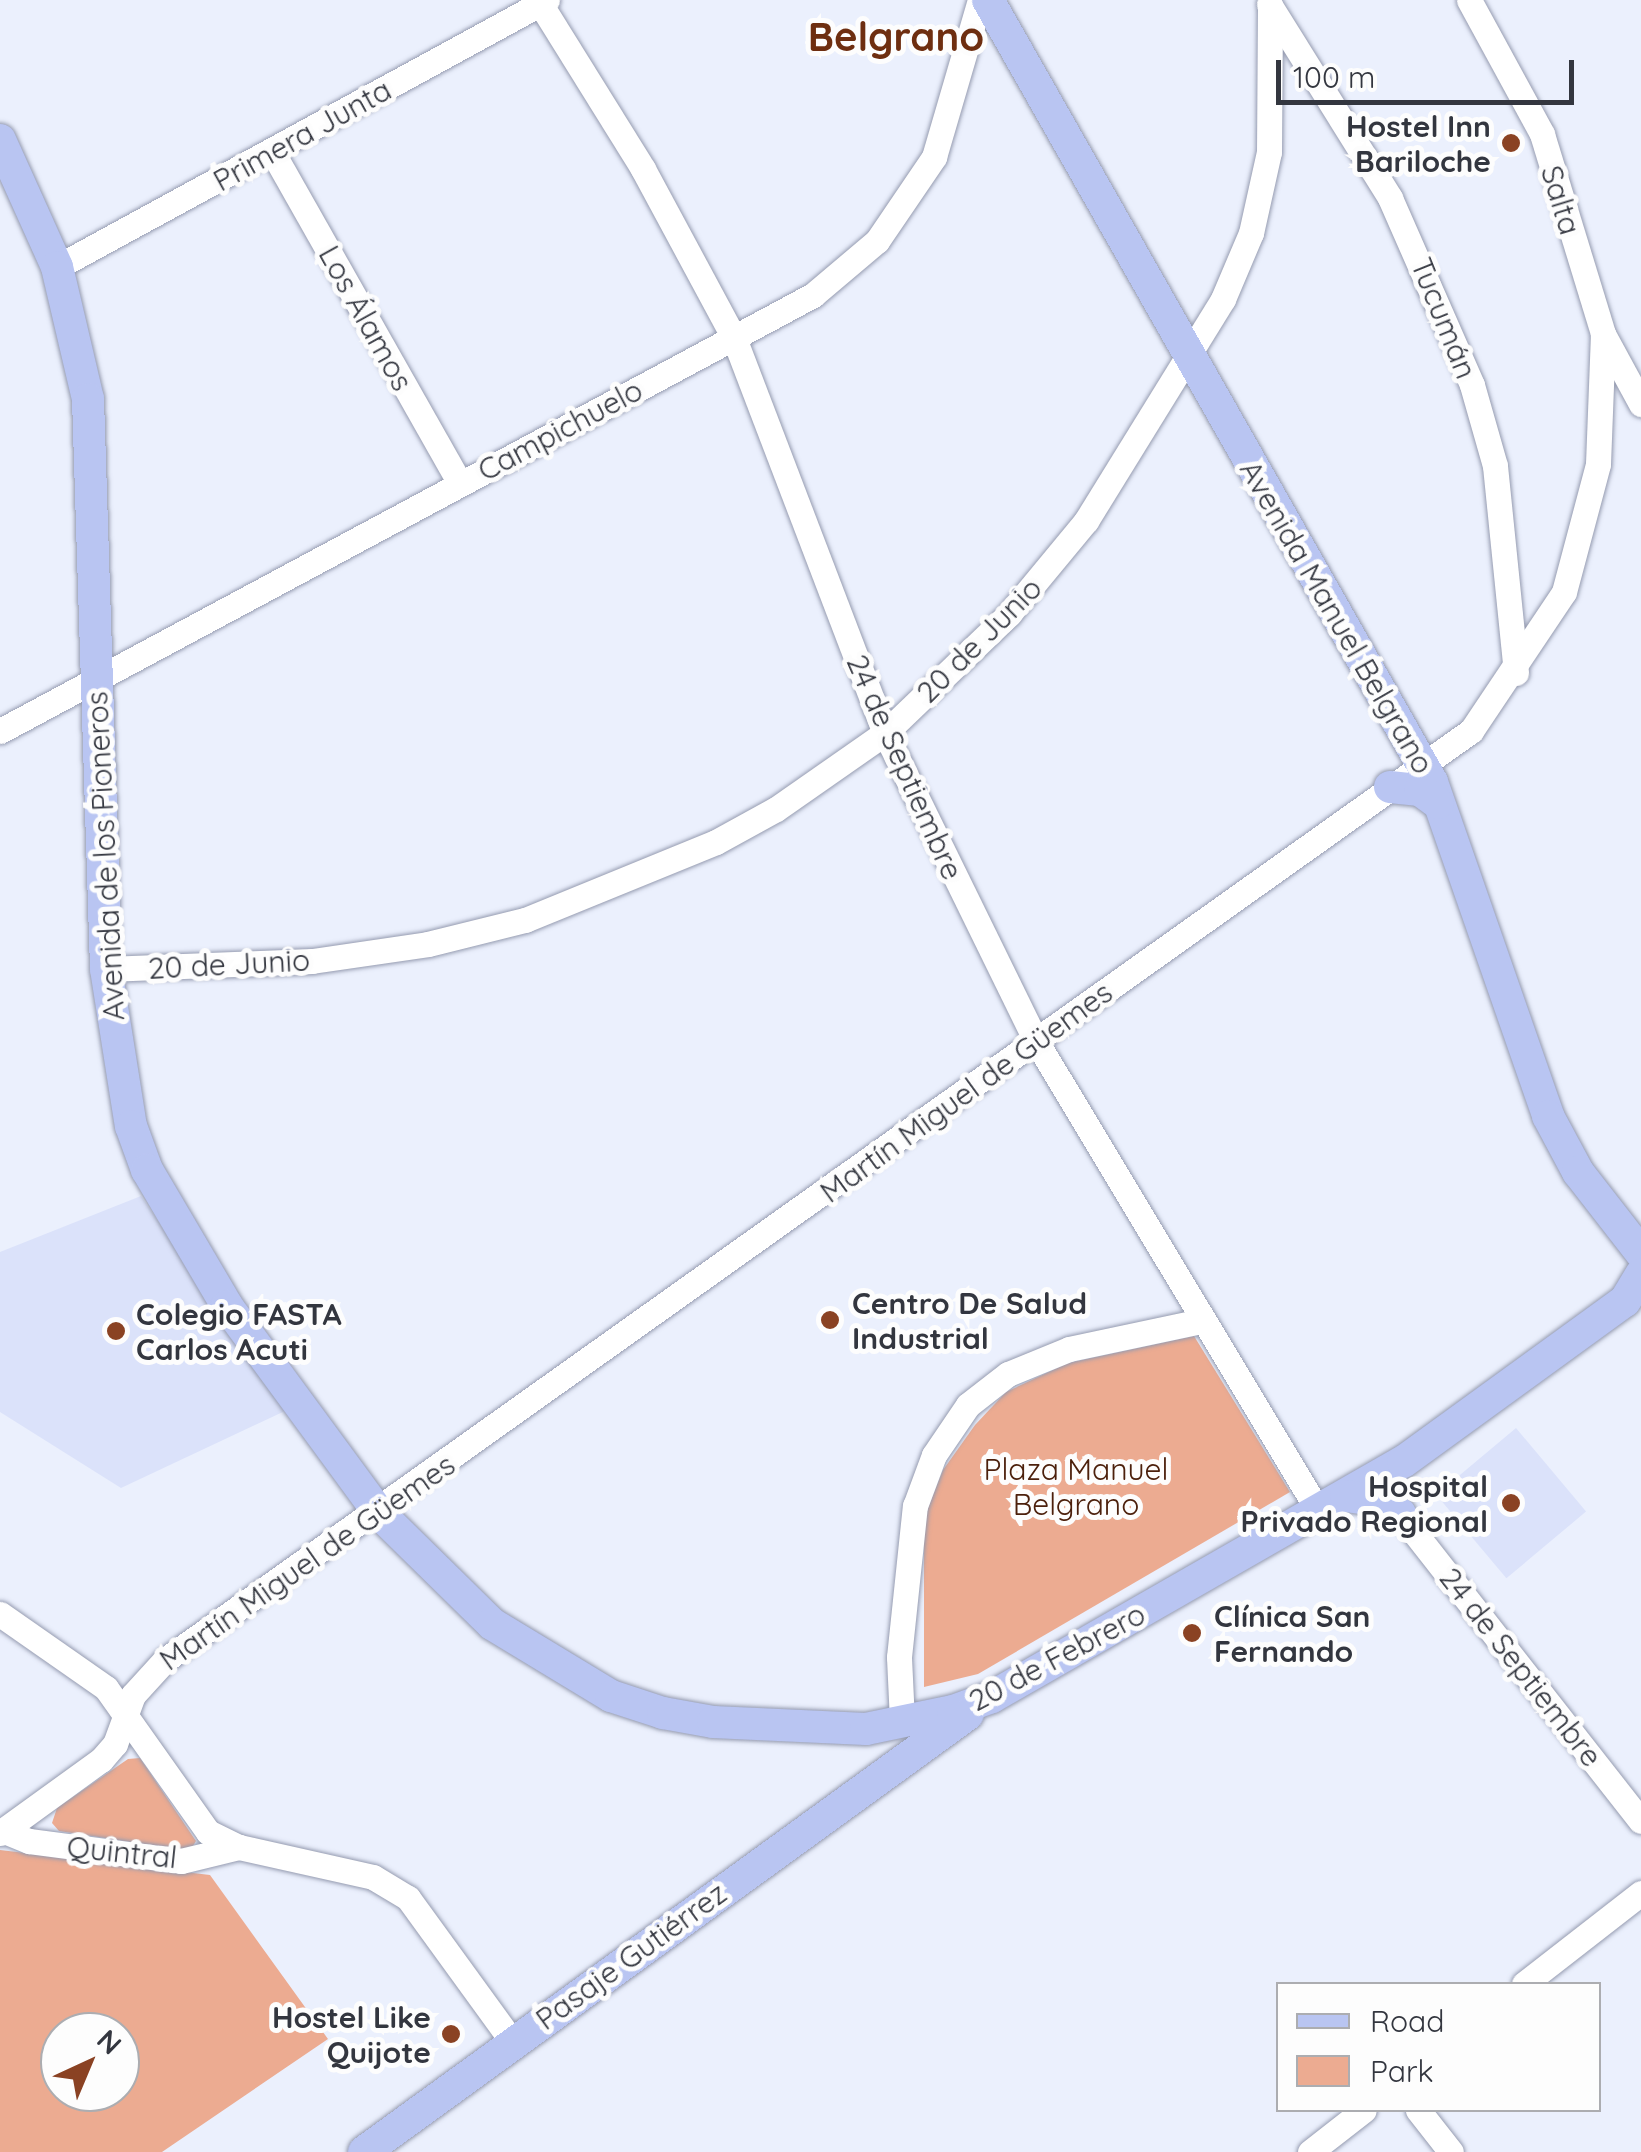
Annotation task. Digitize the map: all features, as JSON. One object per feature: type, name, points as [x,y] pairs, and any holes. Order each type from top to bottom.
[{"type":"main road","name":"Avenida Manuel Belgrano","points":[[988,0],[1419,765],[1438,803],[1548,1116],[1600,1200],[1641,1252]]},
{"type":"main road","name":"Avenida de los Pioneros","points":[[0,140],[56,267],[88,398],[106,969],[117,1064],[147,1170],[226,1306],[379,1512]]},
{"type":"main road","points":[[1390,786],[1420,790],[1438,803]]},
{"type":"main road","points":[[1600,1200],[1641,1232]]},
{"type":"main road","name":"20 de Febrero","points":[[379,1512],[492,1624],[610,1696],[713,1722],[866,1729],[992,1697],[1332,1504],[1403,1462],[1636,1291]]},
{"type":"main road","points":[[1400,1514],[1395,1493],[1403,1462]]},
{"type":"main road","points":[[1332,1504],[1382,1501],[1400,1514]]},
{"type":"main road","name":"Pasaje Gutiérrez","points":[[383,2147],[512,2041],[992,1697]]},
{"type":"main road","points":[[900,1762],[902,1721]]},
{"type":"street","name":"Campichuelo","points":[[0,731],[734,338],[848,268],[918,186],[950,119],[980,0]]},
{"type":"street","name":"Salta","points":[[1469,0],[1542,134],[1602,334],[1641,404]]},
{"type":"street","name":"24 de Septiembre","points":[[542,1],[643,169],[734,338],[885,733],[1036,1041],[1202,1321],[1332,1504]]},
{"type":"street","name":"Primera Junta","points":[[56,267],[273,153],[542,1]]},
{"type":"street","name":"20 de Junio","points":[[106,969],[312,961],[428,944],[525,920],[716,842],[776,809],[885,733],[1038,583],[1086,521],[1238,270],[1261,199],[1273,76],[1268,2]]},
{"type":"street","name":"Tucumán","points":[[1268,2],[1390,198],[1466,370],[1495,466],[1516,673]]},
{"type":"street","name":"Los Álamos","points":[[273,153],[460,484]]},
{"type":"street","name":"Martín Miguel de Güemes","points":[[126,1716],[145,1677],[165,1660],[379,1512],[1419,765],[1471,732],[1516,673],[1564,592],[1591,503],[1603,417],[1602,334]]},
{"type":"street","points":[[902,1721],[899,1657],[915,1506],[934,1455],[968,1405],[1008,1374],[1069,1349],[1202,1321]]},
{"type":"street","name":"24 de Septiembre","points":[[1400,1514],[1641,1821]]},
{"type":"street","points":[[0,1614],[85,1670],[126,1716],[208,1832],[239,1846],[391,1886],[408,1898],[512,2041]]},
{"type":"street","name":"Quintral","points":[[2,1832],[101,1760],[126,1716]]},
{"type":"street","name":"Quintral","points":[[2,1832],[28,1841],[180,1861],[239,1846]]},
{"type":"street","points":[[1527,1982],[1641,1893]]},
{"type":"street","points":[[1310,2152],[1361,2112]]},
{"type":"street","points":[[1420,2112],[1451,2152]]},
{"type":"shaded area","name":"Colegio FASTA Carlos Acuti","points":[[141,1196],[285,1411],[121,1488],[0,1412],[0,1252]]},
{"type":"shaded area","name":"Hospital Privado Regional","points":[[1516,1428],[1586,1511],[1506,1578],[1436,1495]]},
{"type":"green space","name":"Plaza Manuel Belgrano","points":[[1194,1336],[1290,1492],[978,1674],[924,1687],[924,1518],[943,1470],[975,1425],[1006,1392],[1068,1363]]},
{"type":"green space","points":[[140,1758],[196,1841],[190,1851],[59,1831],[52,1823],[57,1808],[128,1759]]},
{"type":"green space","points":[[0,1850],[210,1875],[328,2039],[162,2152],[0,2152]]},
{"type":"place","name":"Hostel Inn Bariloche","points":[[1511,143]]},
{"type":"place","name":"Centro De Salud Industrial","points":[[830,1320]]},
{"type":"place","name":"Colegio FASTA Carlos Acuti","points":[[116,1331]]},
{"type":"place","name":"Hospital Privado Regional","points":[[1511,1503]]},
{"type":"place","name":"Clínica San Fernando","points":[[1192,1633]]},
{"type":"place","name":"Hostel Like Quijote","points":[[451,2034]]},
{"type":"district","name":"Belgrano","points":[[896,36]]}]
